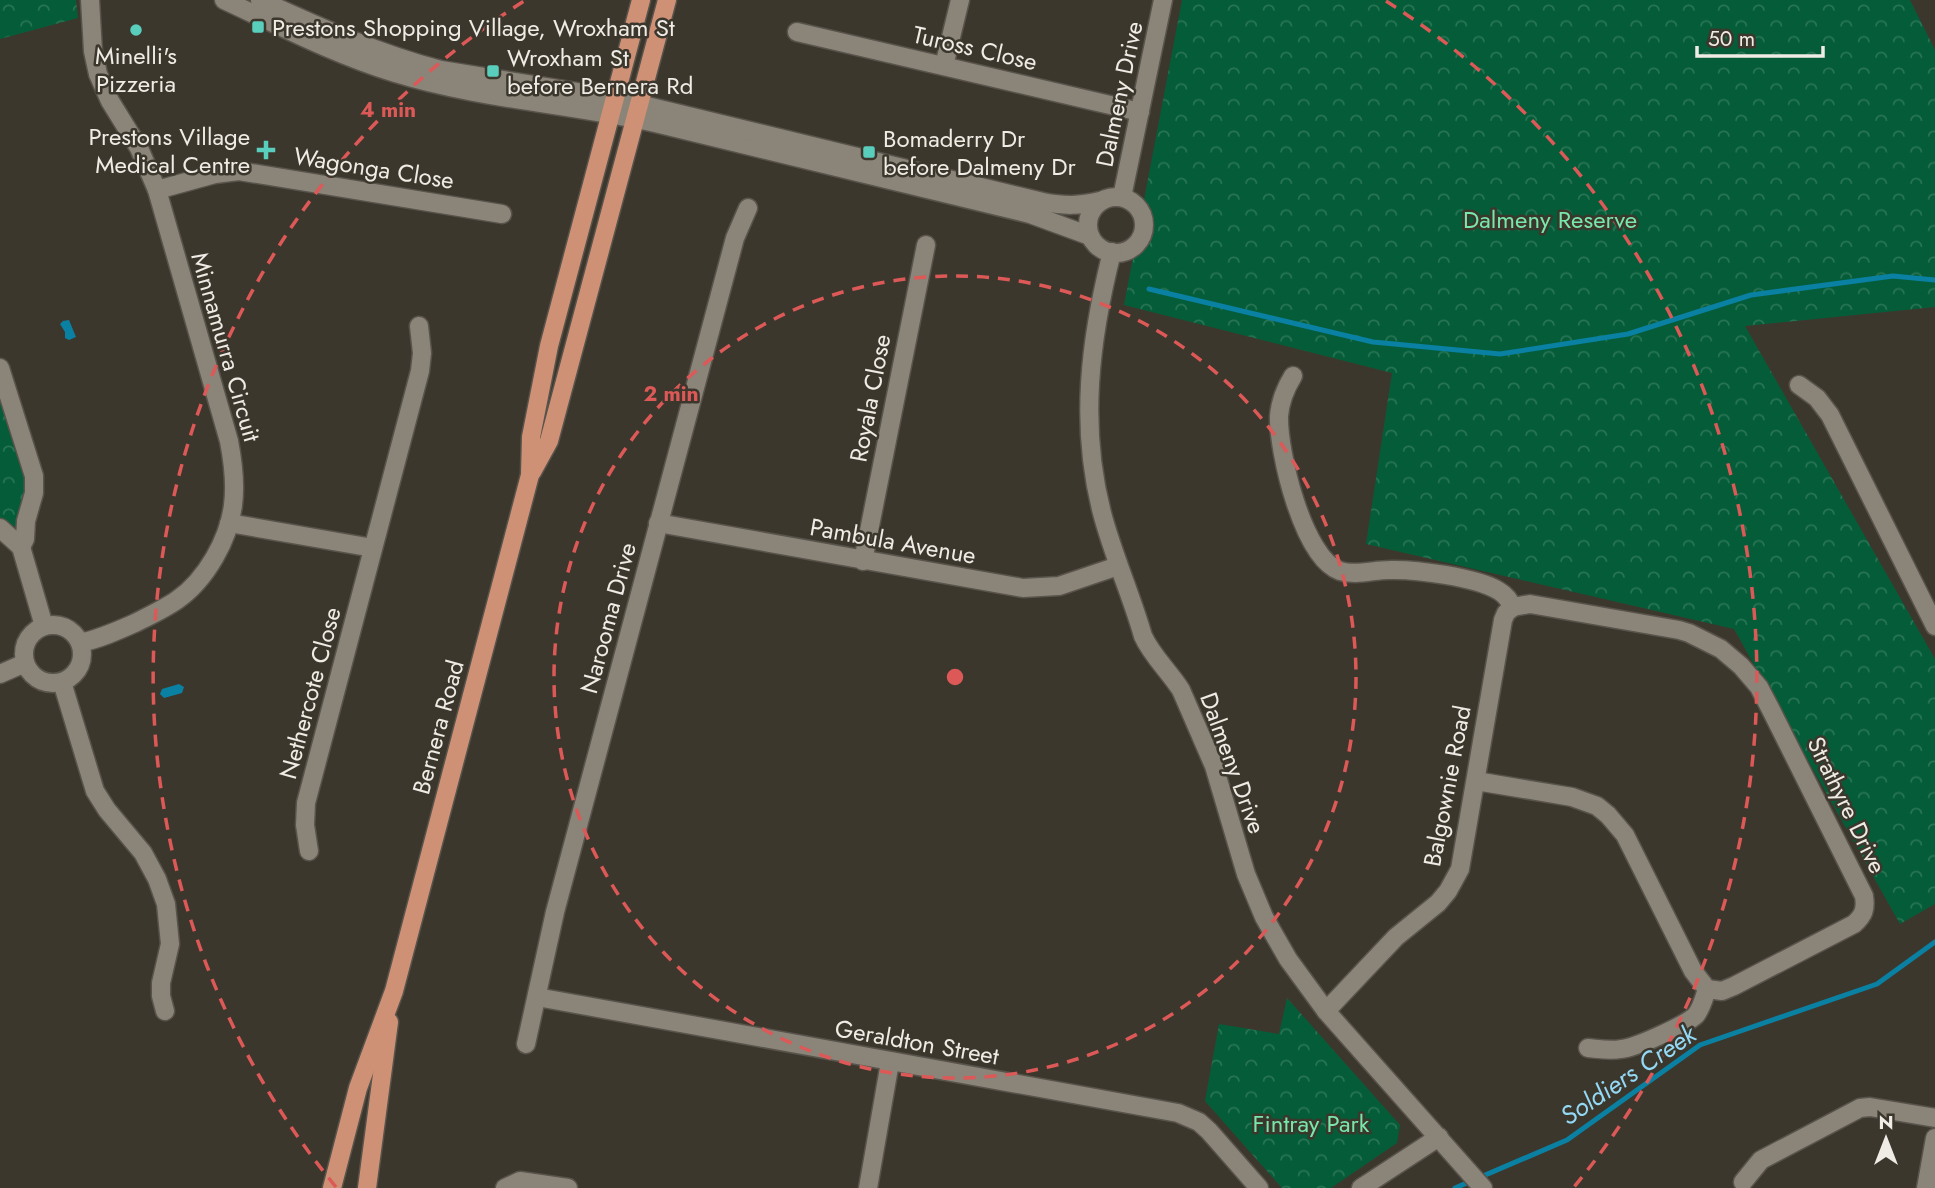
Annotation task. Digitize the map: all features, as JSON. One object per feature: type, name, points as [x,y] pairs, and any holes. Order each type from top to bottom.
[{"type":"main road","name":"Bernera Road","points":[[332,1188],[358,1088],[394,991],[530,475],[531,437],[549,346],[641,0]]},
{"type":"main road","name":"Bernera Road","points":[[530,475],[549,441],[667,0]]},
{"type":"main road","name":"Bernera Road","points":[[367,1188],[394,991]]},
{"type":"street","name":"Minnamurra Circuit","points":[[80,643],[119,630],[184,595],[210,564],[229,523],[234,492],[233,460],[229,441],[157,190],[139,148],[102,86],[93,51],[90,0]]},
{"type":"street","points":[[224,0],[309,40],[394,73],[485,93],[612,106]]},
{"type":"street","points":[[260,0],[343,37],[418,64],[452,72],[1043,202],[1065,206],[1084,205],[1111,197],[1122,197],[1139,209],[1143,219],[1143,231],[1134,246],[1124,251],[1112,252],[1097,246],[1090,236],[1088,220],[1092,209],[1100,201]]},
{"type":"street","points":[[944,66],[960,0]]},
{"type":"street","name":"Dalmeny Drive","points":[[1122,197],[1163,0]]},
{"type":"street","name":"Tuross Close","points":[[797,32],[1140,112]]},
{"type":"street","points":[[637,111],[1030,214],[1090,236]]},
{"type":"street","name":"Wagonga Close","points":[[157,190],[215,174],[239,171],[502,214]]},
{"type":"street","name":"Narooma Drive","points":[[526,1045],[555,912],[658,523],[735,238],[748,208]]},
{"type":"street","name":"Royala Close","points":[[863,561],[926,245]]},
{"type":"street","name":"Dalmeny Drive","points":[[1112,252],[1092,348],[1089,420],[1098,495],[1118,566],[1148,647],[1175,679],[1214,766],[1246,874],[1264,918],[1326,1011],[1483,1188]]},
{"type":"street","name":"Nethercote Close","points":[[309,851],[304,818],[306,803],[420,371],[422,345],[419,326]]},
{"type":"street","points":[[0,368],[34,476],[34,493],[21,547],[44,626]]},
{"type":"street","points":[[1293,376],[1280,407],[1281,446],[1299,513],[1324,558],[1341,571],[1352,573],[1391,569],[1469,581],[1498,590],[1507,597],[1513,607]]},
{"type":"street","points":[[1799,385],[1817,398],[1829,415],[1935,625]]},
{"type":"street","points":[[229,523],[373,548]]},
{"type":"street","name":"Pambula Avenue","points":[[658,523],[1009,587],[1036,589],[1072,582],[1118,566]]},
{"type":"street","points":[[0,528],[21,547]]},
{"type":"street","name":"Strathyre Drive","points":[[1513,607],[1530,604],[1679,629],[1721,649],[1741,666],[1759,687],[1770,708],[1864,895],[1865,911],[1854,924],[1734,986],[1722,991],[1707,989]]},
{"type":"street","name":"Balgownie Road","points":[[1326,1011],[1396,937],[1425,915],[1448,891],[1460,869],[1502,629],[1506,613],[1513,607]]},
{"type":"street","points":[[44,626],[58,626],[71,632],[80,643],[82,659],[79,667],[62,682],[39,680],[25,663],[24,648],[31,635],[44,626]]},
{"type":"street","points":[[0,674],[25,663]]},
{"type":"street","points":[[62,682],[94,791],[143,853],[157,878],[166,904],[170,944],[161,996],[165,1011]]},
{"type":"street","points":[[1476,781],[1572,797],[1597,806],[1608,815],[1625,835],[1693,971],[1707,989],[1696,1015],[1682,1024],[1632,1048],[1588,1048]]},
{"type":"street","name":"Geraldton Street","points":[[537,997],[1178,1113],[1199,1122],[1209,1131],[1259,1188]]},
{"type":"street","points":[[868,1188],[890,1062]]},
{"type":"street","points":[[1743,1182],[1761,1160],[1860,1108],[1870,1107],[1935,1118]]},
{"type":"street","points":[[1361,1188],[1440,1137]]},
{"type":"street","points":[[1927,1188],[1935,1138]]},
{"type":"street","points":[[505,1188],[520,1181],[568,1188]]},
{"type":"green space","points":[[0,0],[76,0],[78,18],[0,39]]},
{"type":"green space","name":"Dalmeny Reserve","points":[[1182,0],[1910,0],[1935,50],[1935,307],[1745,326],[1935,659],[1935,904],[1900,924],[1734,629],[1366,544],[1392,373],[1124,305]]},
{"type":"green space","points":[[0,392],[25,473],[26,491],[21,525],[8,528],[0,518]]},
{"type":"green space","name":"Fintray Park","points":[[1287,998],[1400,1125],[1397,1143],[1331,1188],[1282,1188],[1205,1101],[1219,1024],[1279,1034]]},
{"type":"water","points":[[69,320],[76,337],[69,340],[65,338],[60,324]]},
{"type":"water","points":[[179,684],[184,687],[182,693],[164,698],[160,694],[162,689]]},
{"type":"waterway","points":[[1149,289],[1373,342],[1500,354],[1628,334],[1751,295],[1893,276],[1935,280]]},
{"type":"waterway","name":"Soldiers Creek","points":[[1455,1188],[1567,1140],[1700,1045],[1877,984],[1935,942]]},
{"type":"place","name":"Prestons Shopping Village, Wroxham St","points":[[258,27]]},
{"type":"place","name":"Minelli's Pizzeria","points":[[136,30]]},
{"type":"place","name":"Wroxham St before Bernera Rd","points":[[493,71]]},
{"type":"place","name":"Prestons Village Medical Centre","points":[[266,150]]},
{"type":"place","name":"Bomaderry Dr before Dalmeny Dr","points":[[869,152]]}]
